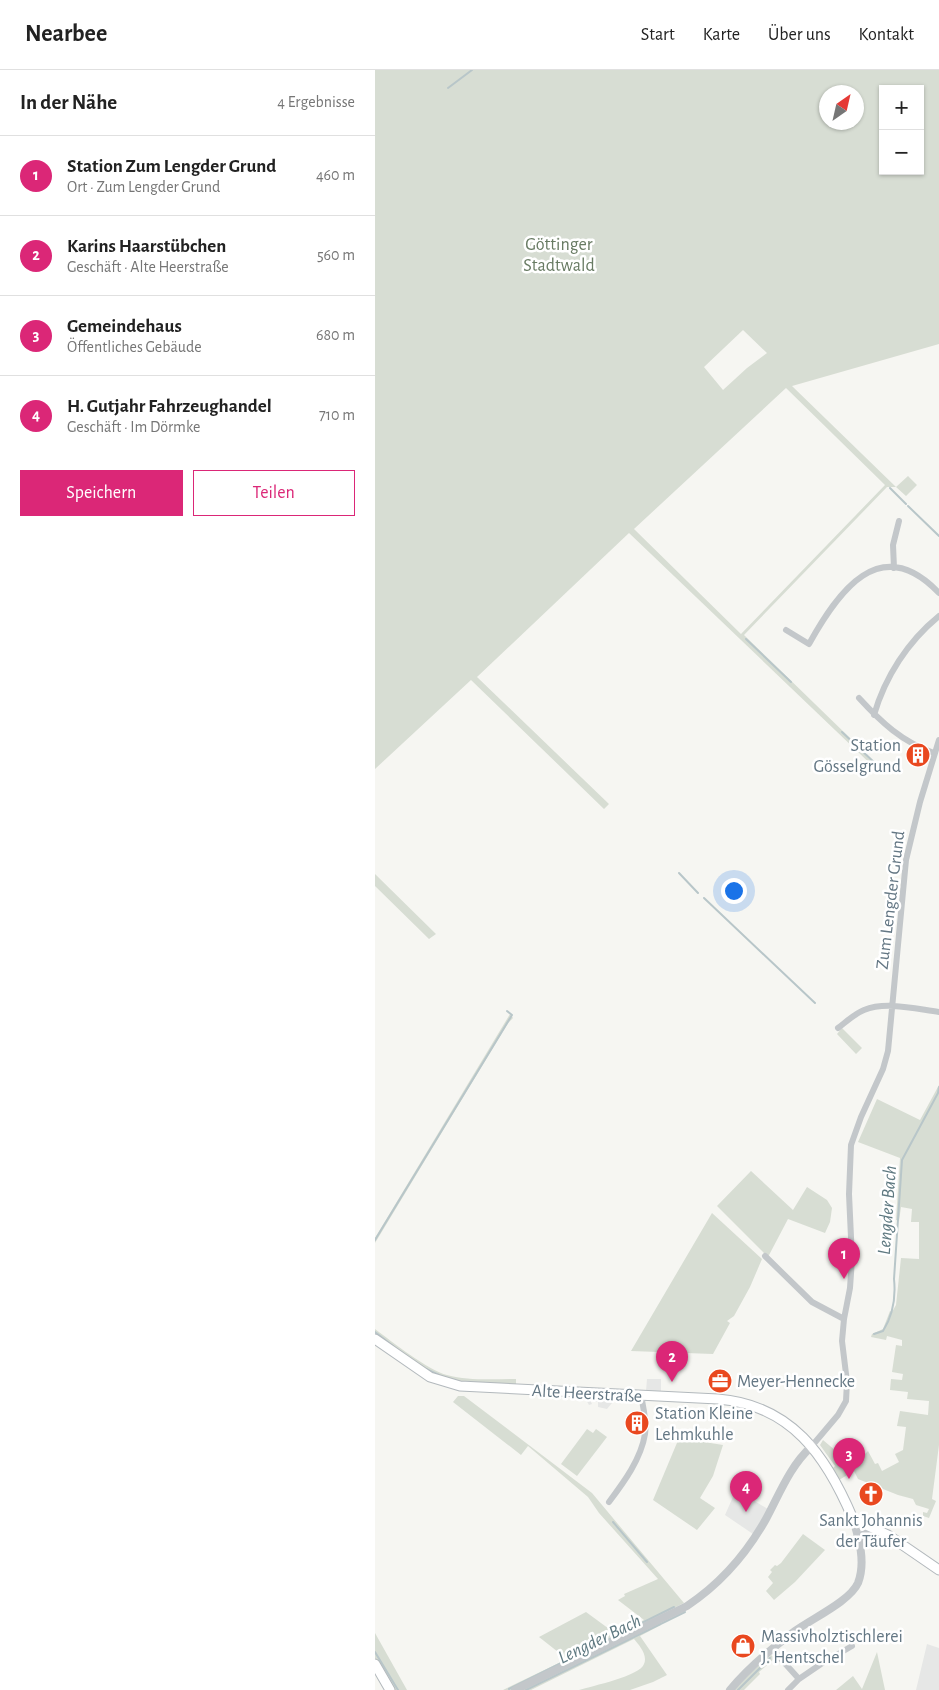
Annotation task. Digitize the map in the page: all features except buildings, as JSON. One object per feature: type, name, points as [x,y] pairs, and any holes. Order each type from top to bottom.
[{"type":"main road","name":"Alte Heerstraße","points":[[375,1339],[423,1373],[440,1382],[460,1386],[723,1399],[753,1404],[771,1412],[788,1423],[811,1447],[833,1480],[853,1519]]},
{"type":"main road","points":[[853,1519],[875,1528],[939,1569]]},
{"type":"main road","points":[[375,1664],[390,1690]]},
{"type":"street","points":[[894,568],[893,545],[899,521]]},
{"type":"street","points":[[786,630],[809,644],[827,613],[849,587],[873,570],[886,567],[914,573],[939,593]]},
{"type":"street","points":[[874,715],[882,691],[896,666],[916,639],[939,616]]},
{"type":"street","points":[[859,698],[874,715],[902,738],[934,753]]},
{"type":"street","name":"Zum Lengder Grund","points":[[811,1447],[838,1415],[846,1401],[847,1382],[842,1341],[850,1288],[852,1244],[849,1194],[851,1145],[861,1117],[883,1069],[890,1039],[906,860],[916,816],[939,740]]},
{"type":"street","points":[[838,1028],[853,1015],[874,1007],[939,1012]]},
{"type":"street","points":[[765,1256],[812,1302],[844,1319]]},
{"type":"street","points":[[609,1502],[624,1482],[641,1449],[645,1429],[641,1395]]},
{"type":"street","points":[[515,1690],[687,1606],[700,1597],[731,1569],[751,1543],[791,1473],[811,1447]]},
{"type":"street","name":"Alte Heerstraße","points":[[730,1690],[745,1674],[801,1626],[841,1602],[851,1593],[860,1576],[861,1554],[853,1519]]},
{"type":"street","points":[[859,1539],[865,1532],[875,1528]]},
{"type":"street","points":[[788,1690],[799,1679],[852,1646]]},
{"type":"street","points":[[773,1649],[799,1679]]},
{"type":"shaded area","points":[[647,1379],[661,1379],[661,1391],[646,1391]]},
{"type":"shaded area","points":[[584,1396],[617,1397],[607,1409],[598,1407],[598,1402],[590,1400],[592,1404],[589,1405]]},
{"type":"shaded area","points":[[736,1490],[768,1509],[753,1534],[725,1515]]},
{"type":"shaded area","points":[[927,1644],[939,1648],[939,1690],[916,1690]]},
{"type":"green space","name":"Göttinger Stadtwald","points":[[375,70],[939,70],[939,344],[792,386],[896,487],[887,487],[744,635],[884,771],[880,773],[629,533],[477,677],[609,804],[604,809],[471,680],[375,769]],"holes":[[[743,330],[767,353],[723,390],[704,367]],[[786,388],[885,485],[741,634],[634,529]]]},
{"type":"green space","points":[[908,476],[917,485],[906,496],[896,487]]},
{"type":"green space","points":[[375,874],[436,934],[429,939],[375,886]]},
{"type":"green space","points":[[510,1014],[513,1018],[508,1023],[375,1243],[375,1238]]},
{"type":"green space","points":[[842,1028],[862,1048],[856,1054],[837,1034]]},
{"type":"green space","points":[[939,1085],[939,1445],[932,1499],[936,1501],[929,1518],[923,1516],[923,1512],[927,1513],[929,1509],[916,1505],[913,1499],[858,1479],[854,1471],[839,1480],[833,1468],[835,1466],[820,1445],[823,1440],[855,1467],[868,1451],[875,1464],[878,1463],[882,1471],[899,1462],[895,1454],[903,1450],[906,1427],[897,1426],[900,1411],[928,1415],[929,1401],[907,1399],[908,1392],[890,1390],[891,1379],[902,1380],[903,1374],[892,1372],[896,1345],[902,1346],[902,1340],[887,1336],[886,1340],[871,1337],[872,1334],[883,1329],[890,1311],[892,1312],[896,1305],[901,1258],[919,1259],[919,1222],[911,1222],[912,1209],[901,1207],[899,1221],[896,1220],[900,1158],[858,1142],[877,1099],[920,1120]]},
{"type":"green space","points":[[751,1171],[793,1210],[807,1187],[827,1200],[832,1208],[830,1222],[825,1233],[788,1219],[768,1257],[717,1206]]},
{"type":"green space","points":[[712,1213],[762,1259],[750,1287],[734,1316],[727,1321],[730,1323],[713,1354],[631,1351]]},
{"type":"green space","points":[[375,1329],[410,1355],[439,1372],[464,1378],[516,1379],[516,1385],[454,1382],[429,1373],[375,1334]]},
{"type":"green space","points":[[458,1396],[464,1396],[592,1493],[684,1603],[510,1690],[503,1690],[567,1659],[539,1637],[586,1612],[616,1634],[644,1620],[618,1600],[625,1596],[624,1594],[658,1579],[599,1513],[588,1497],[528,1446],[521,1455],[453,1402]]},
{"type":"green space","points":[[587,1429],[593,1433],[596,1429],[607,1437],[577,1476],[561,1464]]},
{"type":"green space","points":[[679,1438],[723,1445],[713,1476],[700,1498],[715,1508],[697,1530],[653,1500]]},
{"type":"green space","points":[[803,1534],[825,1550],[795,1582],[774,1600],[766,1591],[773,1583],[768,1577],[772,1572],[770,1570],[775,1565],[777,1566],[781,1563]]},
{"type":"green space","points":[[659,1622],[661,1625],[640,1636],[667,1675],[653,1682],[630,1690],[579,1690],[634,1673],[641,1668],[645,1657],[634,1639],[531,1690],[521,1690]]},
{"type":"green space","points":[[375,1633],[407,1690],[395,1690],[375,1658]]},
{"type":"green space","points":[[877,1652],[885,1690],[836,1690],[853,1676],[862,1689]]},
{"type":"green space","points":[[771,1655],[775,1658],[759,1672],[760,1674],[744,1690],[734,1690],[748,1675]]},
{"type":"waterway","points":[[448,88],[472,70]]},
{"type":"waterway","points":[[890,488],[906,504]]},
{"type":"waterway","points":[[908,506],[939,536]]},
{"type":"waterway","points":[[746,639],[791,682]]},
{"type":"waterway","points":[[842,732],[877,765]]},
{"type":"waterway","points":[[679,873],[698,893]]},
{"type":"waterway","points":[[704,898],[815,1003]]},
{"type":"waterway","points":[[375,1240],[512,1015],[507,1011]]},
{"type":"waterway","name":"Lengder Bach","points":[[874,1334],[883,1331],[893,1306],[902,1160],[938,1093],[939,1087]]},
{"type":"waterway","points":[[375,1332],[393,1346]]},
{"type":"waterway","points":[[426,1369],[439,1375]]},
{"type":"waterway","points":[[613,1522],[647,1562]]},
{"type":"waterway","points":[[509,1689],[674,1607]]},
{"type":"waterway","name":"Lengder Bach","points":[[526,1690],[685,1612]]},
{"type":"waterway","points":[[375,1652],[398,1690]]},
{"type":"waterway","points":[[738,1690],[770,1658]]},
{"type":"place","name":"Station Gösselgrund","points":[[918,755]]},
{"type":"place","name":"Station Zum Lengder Grund","points":[[844,1279]]},
{"type":"place","name":"Meyer-Hennecke","points":[[720,1381]]},
{"type":"place","name":"Karins Haarstübchen","points":[[672,1382]]},
{"type":"place","name":"Station Kleine Lehmkuhle","points":[[637,1423]]},
{"type":"place","name":"Gemeindehaus","points":[[849,1479]]},
{"type":"place","name":"Sankt Johannis der Täufer","points":[[871,1494]]},
{"type":"place","name":"H. Gutjahr Fahrzeughandel","points":[[746,1512]]},
{"type":"place","name":"Massivholztischlerei J. Hentschel","points":[[743,1646]]}]
